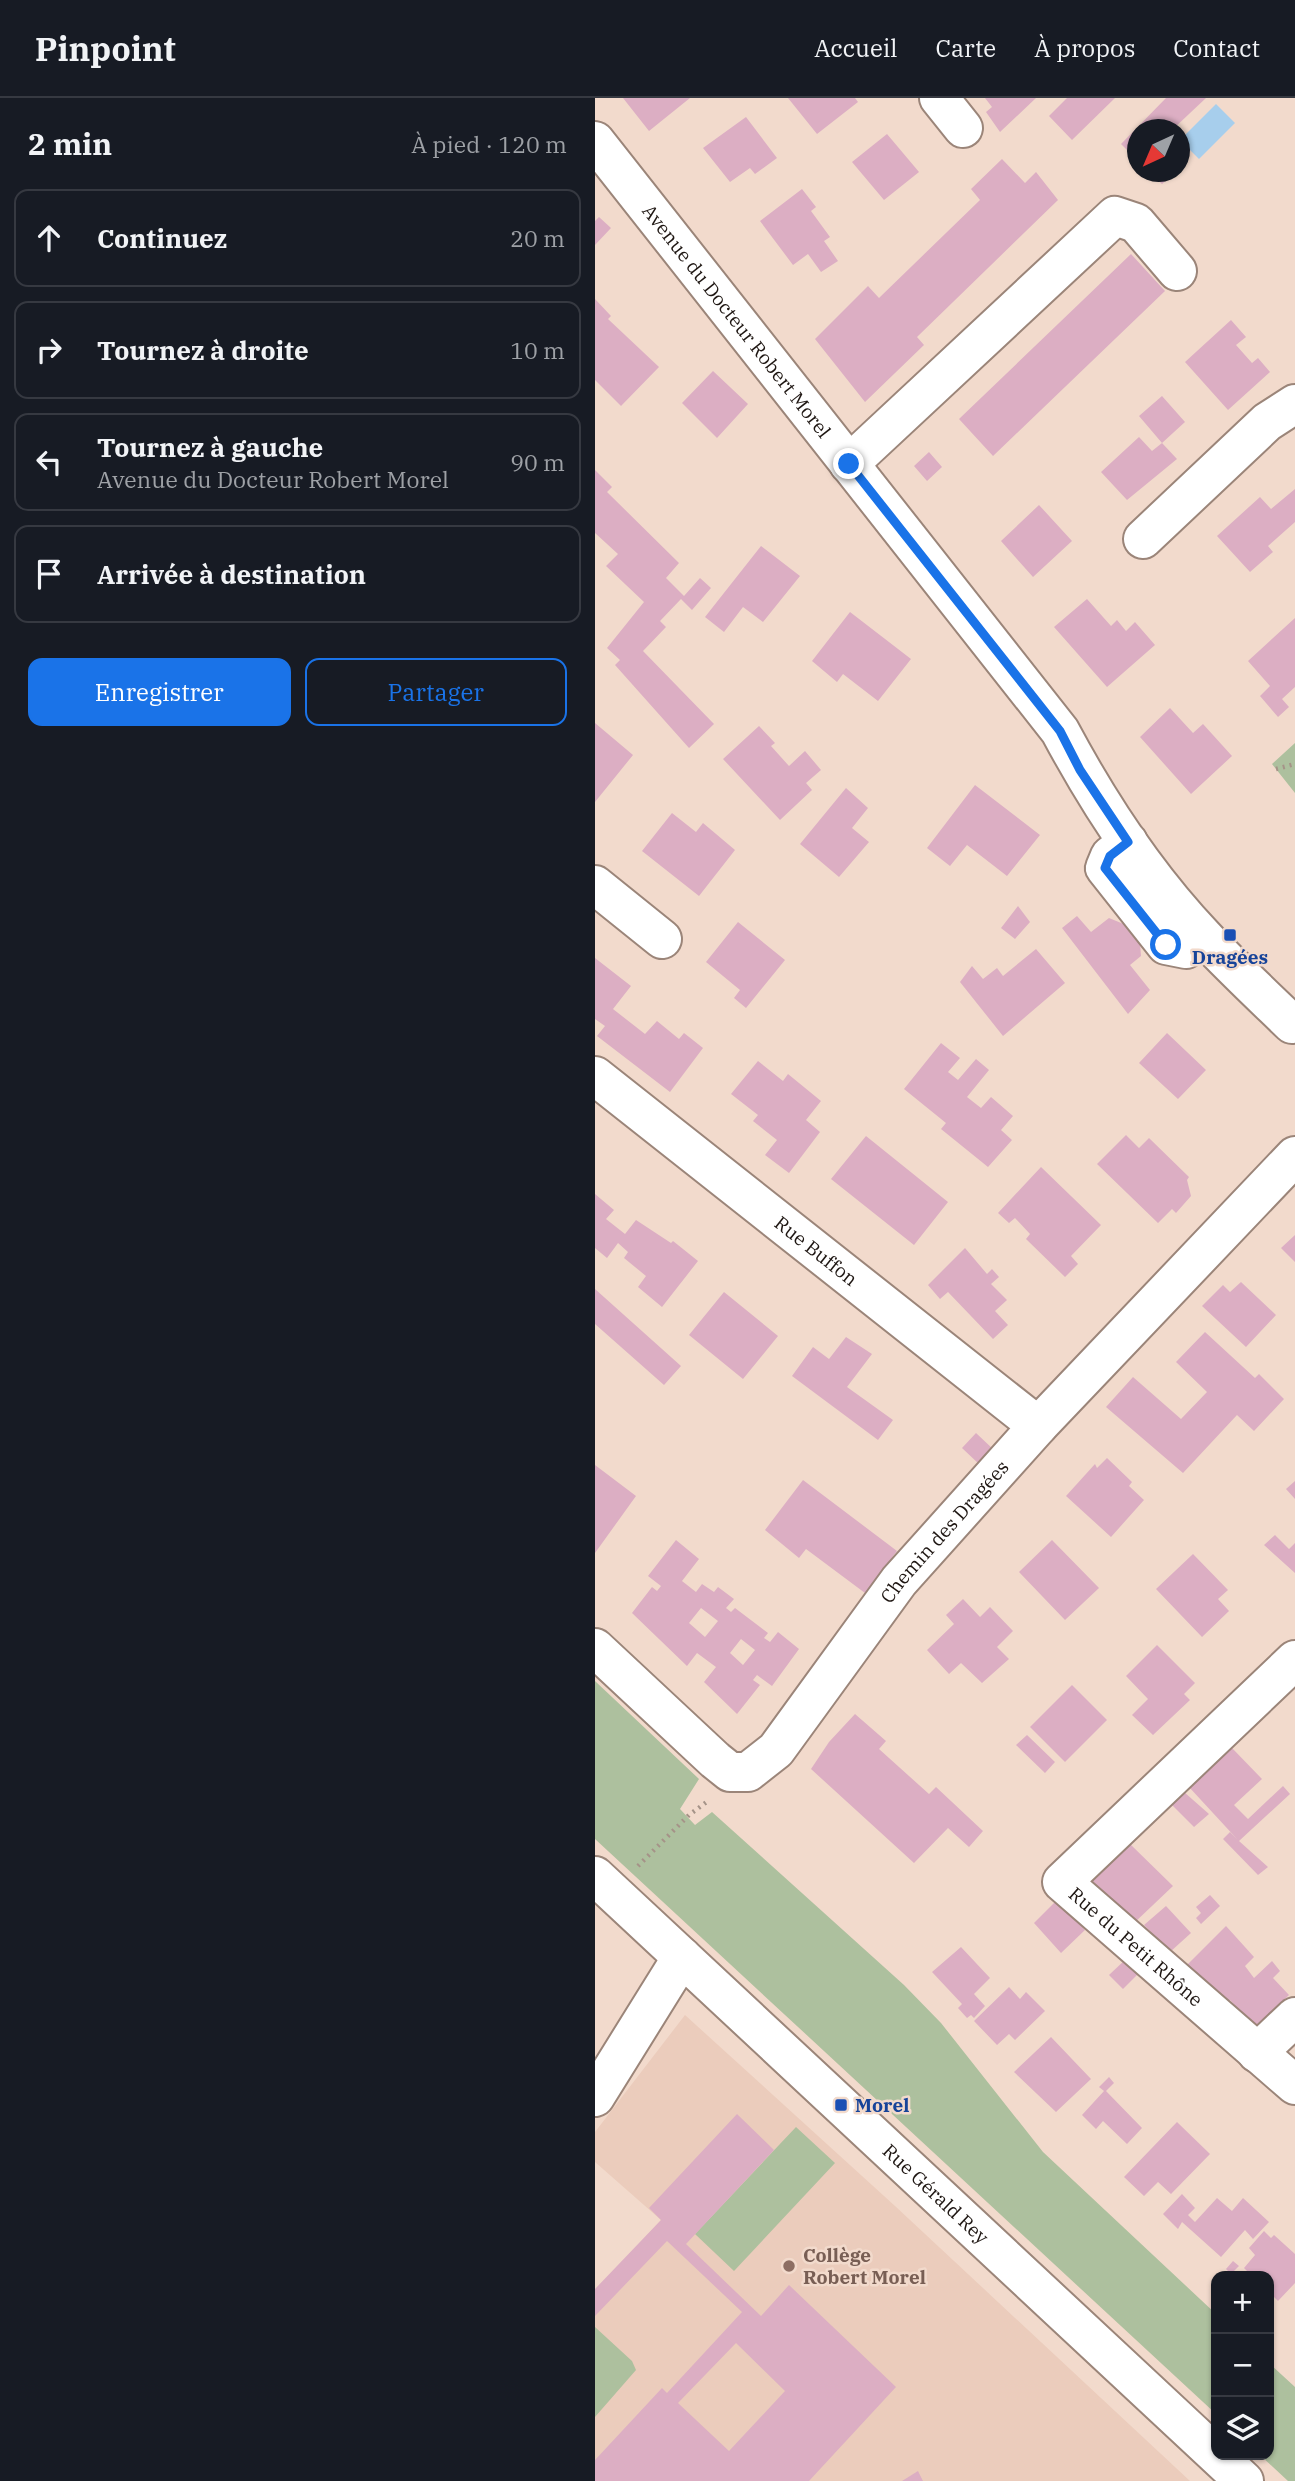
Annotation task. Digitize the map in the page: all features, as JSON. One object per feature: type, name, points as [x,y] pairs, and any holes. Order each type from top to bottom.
[{"type":"street","points":[[939,98],[963,128]]},
{"type":"street","name":"Avenue du Docteur Robert Morel","points":[[595,141],[1060,731],[1080,770],[1128,842],[1202,936],[1294,1025]]},
{"type":"street","points":[[849,464],[1115,216],[1136,223],[1177,271]]},
{"type":"street","points":[[1143,539],[1267,422],[1295,404]]},
{"type":"street","name":"Avenue du Docteur Robert Morel","points":[[1060,731],[1094,758],[1220,922],[1294,1025]]},
{"type":"street","points":[[595,885],[661,939]]},
{"type":"street","name":"Rue Buffon","points":[[595,1076],[1038,1426]]},
{"type":"street","name":"Chemin des Dragées","points":[[730,1772],[748,1772],[776,1750],[899,1581],[1038,1426],[1295,1156]]},
{"type":"street","points":[[595,1648],[730,1772]]},
{"type":"street","name":"Rue du Petit Rhône","points":[[1295,1660],[1062,1882],[1295,2085]]},
{"type":"street","name":"Rue Gérald Rey","points":[[595,1877],[1244,2481]]},
{"type":"street","points":[[595,2097],[682,1957]]},
{"type":"street","points":[[1257,2053],[1295,2018]]},
{"type":"path","points":[[1276,769],[1295,764]]},
{"type":"path","points":[[632,1871],[689,1815],[709,1800],[730,1772]]},
{"type":"shaded area","name":"Collège Robert Morel","points":[[685,2015],[1190,2481],[595,2481],[595,2292],[661,2220],[595,2162],[595,2132]]},
{"type":"green space","points":[[1295,743],[1295,793],[1272,764]]},
{"type":"green space","points":[[595,1681],[699,1779],[680,1809],[695,1825],[712,1812],[904,1985],[941,2023],[1043,2152],[1211,2309],[1211,2409],[595,1839]]},
{"type":"green space","points":[[796,2127],[835,2163],[734,2271],[695,2234]]},
{"type":"green space","points":[[595,2327],[632,2361],[636,2370],[595,2417]]},
{"type":"green space","points":[[1274,2368],[1295,2387],[1295,2481],[1288,2481],[1265,2460],[1274,2460]]},
{"type":"water","points":[[1216,104],[1235,123],[1199,159],[1190,150],[1190,130]]},
{"type":"building","points":[[623,98],[690,98],[649,131]]},
{"type":"building","points":[[788,98],[855,98],[858,102],[817,134]]},
{"type":"building","points":[[985,98],[1036,98],[1000,132],[986,112],[992,107]]},
{"type":"building","points":[[1067,98],[1115,98],[1072,140],[1049,116]]},
{"type":"building","points":[[1166,98],[1206,98],[1184,119],[1145,119]]},
{"type":"building","points":[[746,117],[777,158],[755,174],[750,168],[730,182],[703,148]]},
{"type":"building","points":[[887,134],[919,172],[884,200],[852,162]]},
{"type":"building","points":[[1127,138],[1127,150],[1121,144]]},
{"type":"building","points":[[1002,159],[1025,183],[1036,172],[1058,200],[917,337],[924,345],[865,402],[815,339],[868,286],[879,298],[980,200],[971,189]]},
{"type":"building","points":[[802,189],[816,207],[811,211],[830,237],[824,241],[838,261],[821,272],[808,254],[793,265],[760,221]]},
{"type":"building","points":[[599,217],[611,228],[595,245],[595,221]]},
{"type":"building","points":[[1131,254],[1165,291],[993,456],[959,419]]},
{"type":"building","points":[[595,299],[611,316],[608,319],[659,367],[621,406],[595,380]]},
{"type":"building","points":[[1231,320],[1246,337],[1236,345],[1252,363],[1258,358],[1270,372],[1228,410],[1185,362]]},
{"type":"building","points":[[713,371],[748,404],[717,438],[682,403]]},
{"type":"building","points":[[1162,396],[1185,422],[1162,443],[1139,416]]},
{"type":"building","points":[[1139,437],[1152,451],[1162,443],[1177,459],[1127,500],[1101,472]]},
{"type":"building","points":[[929,452],[942,467],[927,481],[914,466]]},
{"type":"building","points":[[595,470],[612,487],[607,492],[679,563],[666,578],[684,596],[700,578],[711,588],[692,610],[681,599],[660,621],[666,627],[643,651],[714,724],[689,748],[615,665],[620,660],[607,648],[644,602],[606,566],[618,554],[595,533]]},
{"type":"building","points":[[1295,489],[1295,522],[1268,546],[1273,552],[1250,572],[1217,536],[1260,497],[1271,509]]},
{"type":"building","points":[[1039,505],[1072,541],[1033,577],[1001,541]]},
{"type":"building","points":[[761,546],[800,576],[763,622],[743,607],[724,632],[705,617]]},
{"type":"building","points":[[1087,599],[1111,626],[1117,620],[1126,631],[1135,622],[1155,645],[1107,687],[1054,627]]},
{"type":"building","points":[[850,612],[911,659],[878,701],[843,674],[837,682],[812,661]]},
{"type":"building","points":[[1295,618],[1295,687],[1282,699],[1289,707],[1278,717],[1260,696],[1270,686],[1248,661]]},
{"type":"building","points":[[1170,708],[1193,733],[1203,724],[1232,756],[1191,794],[1140,737]]},
{"type":"building","points":[[595,723],[633,755],[595,802]]},
{"type":"building","points":[[759,726],[775,743],[771,746],[789,766],[805,751],[821,770],[806,783],[812,790],[780,820],[723,759]]},
{"type":"building","points":[[975,785],[1040,835],[1007,876],[967,845],[950,866],[927,848]]},
{"type":"building","points":[[846,788],[868,808],[852,828],[869,842],[839,877],[800,844]]},
{"type":"building","points":[[672,813],[696,832],[703,823],[735,850],[699,896],[642,851]]},
{"type":"building","points":[[1018,906],[1030,922],[1015,939],[1001,928]]},
{"type":"building","points":[[1077,916],[1091,932],[1109,918],[1126,925],[1140,942],[1141,956],[1130,965],[1150,990],[1128,1014],[1062,928]]},
{"type":"building","points":[[738,922],[785,960],[746,1008],[734,998],[740,990],[706,962]]},
{"type":"building","points":[[1036,949],[1065,983],[1003,1036],[960,982],[972,966],[983,979],[997,968],[1003,976]]},
{"type":"building","points":[[595,958],[631,986],[613,1009],[645,1034],[657,1021],[679,1039],[684,1033],[703,1048],[670,1092],[597,1036],[605,1026],[595,1019]]},
{"type":"building","points":[[1167,1033],[1206,1070],[1178,1099],[1139,1063]]},
{"type":"building","points":[[941,1043],[960,1058],[948,1072],[958,1080],[976,1059],[989,1070],[967,1097],[981,1108],[991,1097],[1013,1116],[1001,1130],[1012,1140],[988,1167],[941,1129],[946,1123],[904,1089]]},
{"type":"building","points":[[758,1061],[783,1081],[788,1074],[821,1101],[806,1120],[820,1132],[789,1173],[765,1155],[777,1140],[753,1121],[758,1115],[731,1094]]},
{"type":"building","points":[[1126,1135],[1139,1148],[1149,1138],[1189,1177],[1187,1180],[1191,1196],[1176,1213],[1172,1209],[1158,1223],[1097,1164]]},
{"type":"building","points":[[866,1136],[948,1202],[914,1245],[831,1179]]},
{"type":"building","points":[[1041,1167],[1101,1225],[1071,1256],[1078,1264],[1065,1277],[1026,1239],[1030,1234],[1015,1218],[1009,1223],[998,1213]]},
{"type":"building","points":[[595,1194],[614,1210],[606,1219],[625,1234],[636,1220],[671,1243],[673,1241],[698,1261],[662,1307],[638,1287],[646,1276],[624,1258],[628,1252],[618,1243],[607,1258],[595,1248]]},
{"type":"building","points":[[1295,1235],[1295,1262],[1281,1248]]},
{"type":"building","points":[[965,1248],[987,1274],[992,1269],[999,1277],[991,1284],[1007,1300],[995,1311],[1008,1325],[993,1339],[948,1292],[940,1299],[928,1285]]},
{"type":"building","points":[[1241,1282],[1276,1315],[1246,1347],[1202,1306],[1223,1285],[1230,1292]]},
{"type":"building","points":[[595,1289],[681,1366],[664,1385],[595,1324]]},
{"type":"building","points":[[724,1292],[778,1336],[743,1379],[689,1335]]},
{"type":"building","points":[[1205,1332],[1255,1378],[1259,1374],[1284,1399],[1254,1431],[1237,1415],[1183,1473],[1106,1407],[1133,1377],[1181,1419],[1207,1392],[1176,1362]]},
{"type":"building","points":[[846,1337],[872,1354],[847,1387],[893,1420],[878,1440],[792,1376],[813,1347],[829,1359]]},
{"type":"building","points":[[976,1433],[994,1450],[980,1465],[962,1448]]},
{"type":"building","points":[[1107,1458],[1132,1482],[1129,1486],[1144,1500],[1111,1537],[1066,1496],[1095,1464],[1097,1468]]},
{"type":"building","points":[[595,1465],[636,1496],[595,1553]]},
{"type":"building","points":[[803,1480],[897,1551],[865,1593],[806,1549],[799,1558],[765,1530]]},
{"type":"building","points":[[1295,1481],[1295,1499],[1286,1489]]},
{"type":"building","points":[[1275,1535],[1289,1549],[1295,1543],[1295,1573],[1264,1545]]},
{"type":"building","points":[[676,1540],[699,1559],[682,1581],[696,1592],[702,1584],[714,1592],[718,1587],[734,1599],[726,1608],[731,1612],[735,1608],[768,1633],[764,1638],[770,1642],[778,1632],[799,1649],[772,1686],[757,1675],[753,1680],[760,1685],[737,1714],[704,1682],[716,1667],[697,1653],[687,1666],[632,1613],[652,1587],[657,1591],[661,1586],[648,1576]],"holes":[[[701,1608],[718,1621],[705,1637],[689,1623]],[[741,1639],[755,1650],[743,1665],[730,1653]]]},
{"type":"building","points":[[1052,1540],[1099,1588],[1065,1620],[1019,1572]]},
{"type":"building","points":[[1193,1554],[1228,1590],[1218,1599],[1229,1611],[1202,1637],[1156,1589]]},
{"type":"building","points":[[963,1599],[980,1617],[990,1607],[1013,1631],[997,1647],[1009,1659],[982,1683],[961,1663],[949,1674],[927,1650],[954,1624],[946,1615]]},
{"type":"building","points":[[1157,1645],[1195,1683],[1184,1694],[1190,1700],[1153,1735],[1132,1715],[1148,1699],[1126,1676]]},
{"type":"building","points":[[1072,1685],[1107,1720],[1065,1762],[1030,1727]]},
{"type":"building","points":[[855,1714],[886,1741],[879,1749],[929,1794],[936,1787],[983,1831],[969,1847],[948,1828],[914,1863],[811,1769],[829,1742]]},
{"type":"building","points":[[1027,1735],[1055,1762],[1045,1773],[1016,1745]]},
{"type":"building","points":[[1231,1747],[1262,1779],[1234,1805],[1248,1819],[1283,1786],[1290,1794],[1239,1841],[1268,1867],[1258,1875],[1223,1839],[1230,1832],[1237,1839],[1189,1787]]},
{"type":"building","points":[[1184,1792],[1209,1814],[1194,1827],[1171,1804]]},
{"type":"building","points":[[1129,1843],[1173,1886],[1133,1924],[1090,1880]]},
{"type":"building","points":[[1210,1895],[1220,1906],[1201,1924],[1196,1918],[1201,1913],[1196,1907]]},
{"type":"building","points":[[1057,1900],[1085,1930],[1061,1953],[1034,1923]]},
{"type":"building","points":[[1166,1906],[1191,1933],[1170,1952],[1144,1925]]},
{"type":"building","points":[[1226,1926],[1254,1957],[1245,1966],[1254,1978],[1272,1961],[1280,1971],[1273,1978],[1289,1995],[1255,2027],[1230,2000],[1227,2002],[1186,1966]]},
{"type":"building","points":[[961,1947],[990,1978],[974,1994],[985,2006],[974,2018],[971,2015],[967,2018],[958,2008],[962,2004],[932,1972]]},
{"type":"building","points":[[1126,1959],[1140,1972],[1123,1989],[1109,1975]]},
{"type":"building","points":[[1009,1987],[1020,1999],[1026,1992],[1045,2011],[1015,2040],[1009,2034],[997,2045],[974,2021]]},
{"type":"building","points":[[1051,2037],[1091,2079],[1056,2112],[1014,2072]]},
{"type":"building","points":[[1109,2077],[1114,2083],[1106,2091],[1142,2128],[1127,2144],[1103,2121],[1096,2129],[1082,2115],[1104,2091],[1099,2087]]},
{"type":"building","points":[[737,2114],[774,2150],[686,2244],[761,2316],[789,2285],[896,2387],[809,2481],[595,2481],[595,2460],[662,2388],[667,2393],[742,2312],[667,2241],[595,2316],[595,2289],[661,2220],[649,2208]],"holes":[[[736,2343],[785,2391],[729,2451],[678,2403]]]},
{"type":"building","points":[[1177,2122],[1210,2154],[1171,2194],[1158,2182],[1144,2196],[1124,2177]]},
{"type":"building","points":[[1182,2194],[1195,2208],[1188,2215],[1195,2222],[1217,2198],[1232,2211],[1243,2198],[1269,2222],[1253,2239],[1245,2230],[1221,2257],[1182,2222],[1178,2229],[1163,2214]]},
{"type":"building","points":[[1264,2231],[1271,2238],[1274,2235],[1295,2254],[1295,2283],[1278,2301],[1274,2297],[1274,2271],[1247,2271],[1244,2268],[1255,2255],[1249,2248]]},
{"type":"building","points":[[1233,2261],[1239,2266],[1234,2271],[1226,2269]]},
{"type":"building","points":[[918,2471],[923,2481],[902,2481]]},
{"type":"place","name":"Dragées","points":[[1230,935]]},
{"type":"place","name":"Morel","points":[[841,2105]]},
{"type":"place","name":"Collège Robert Morel","points":[[789,2266]]},
{"type":"route","points":[[849,464],[1060,731],[1080,770],[1128,842],[1110,856],[1105,868],[1166,945]]}]
